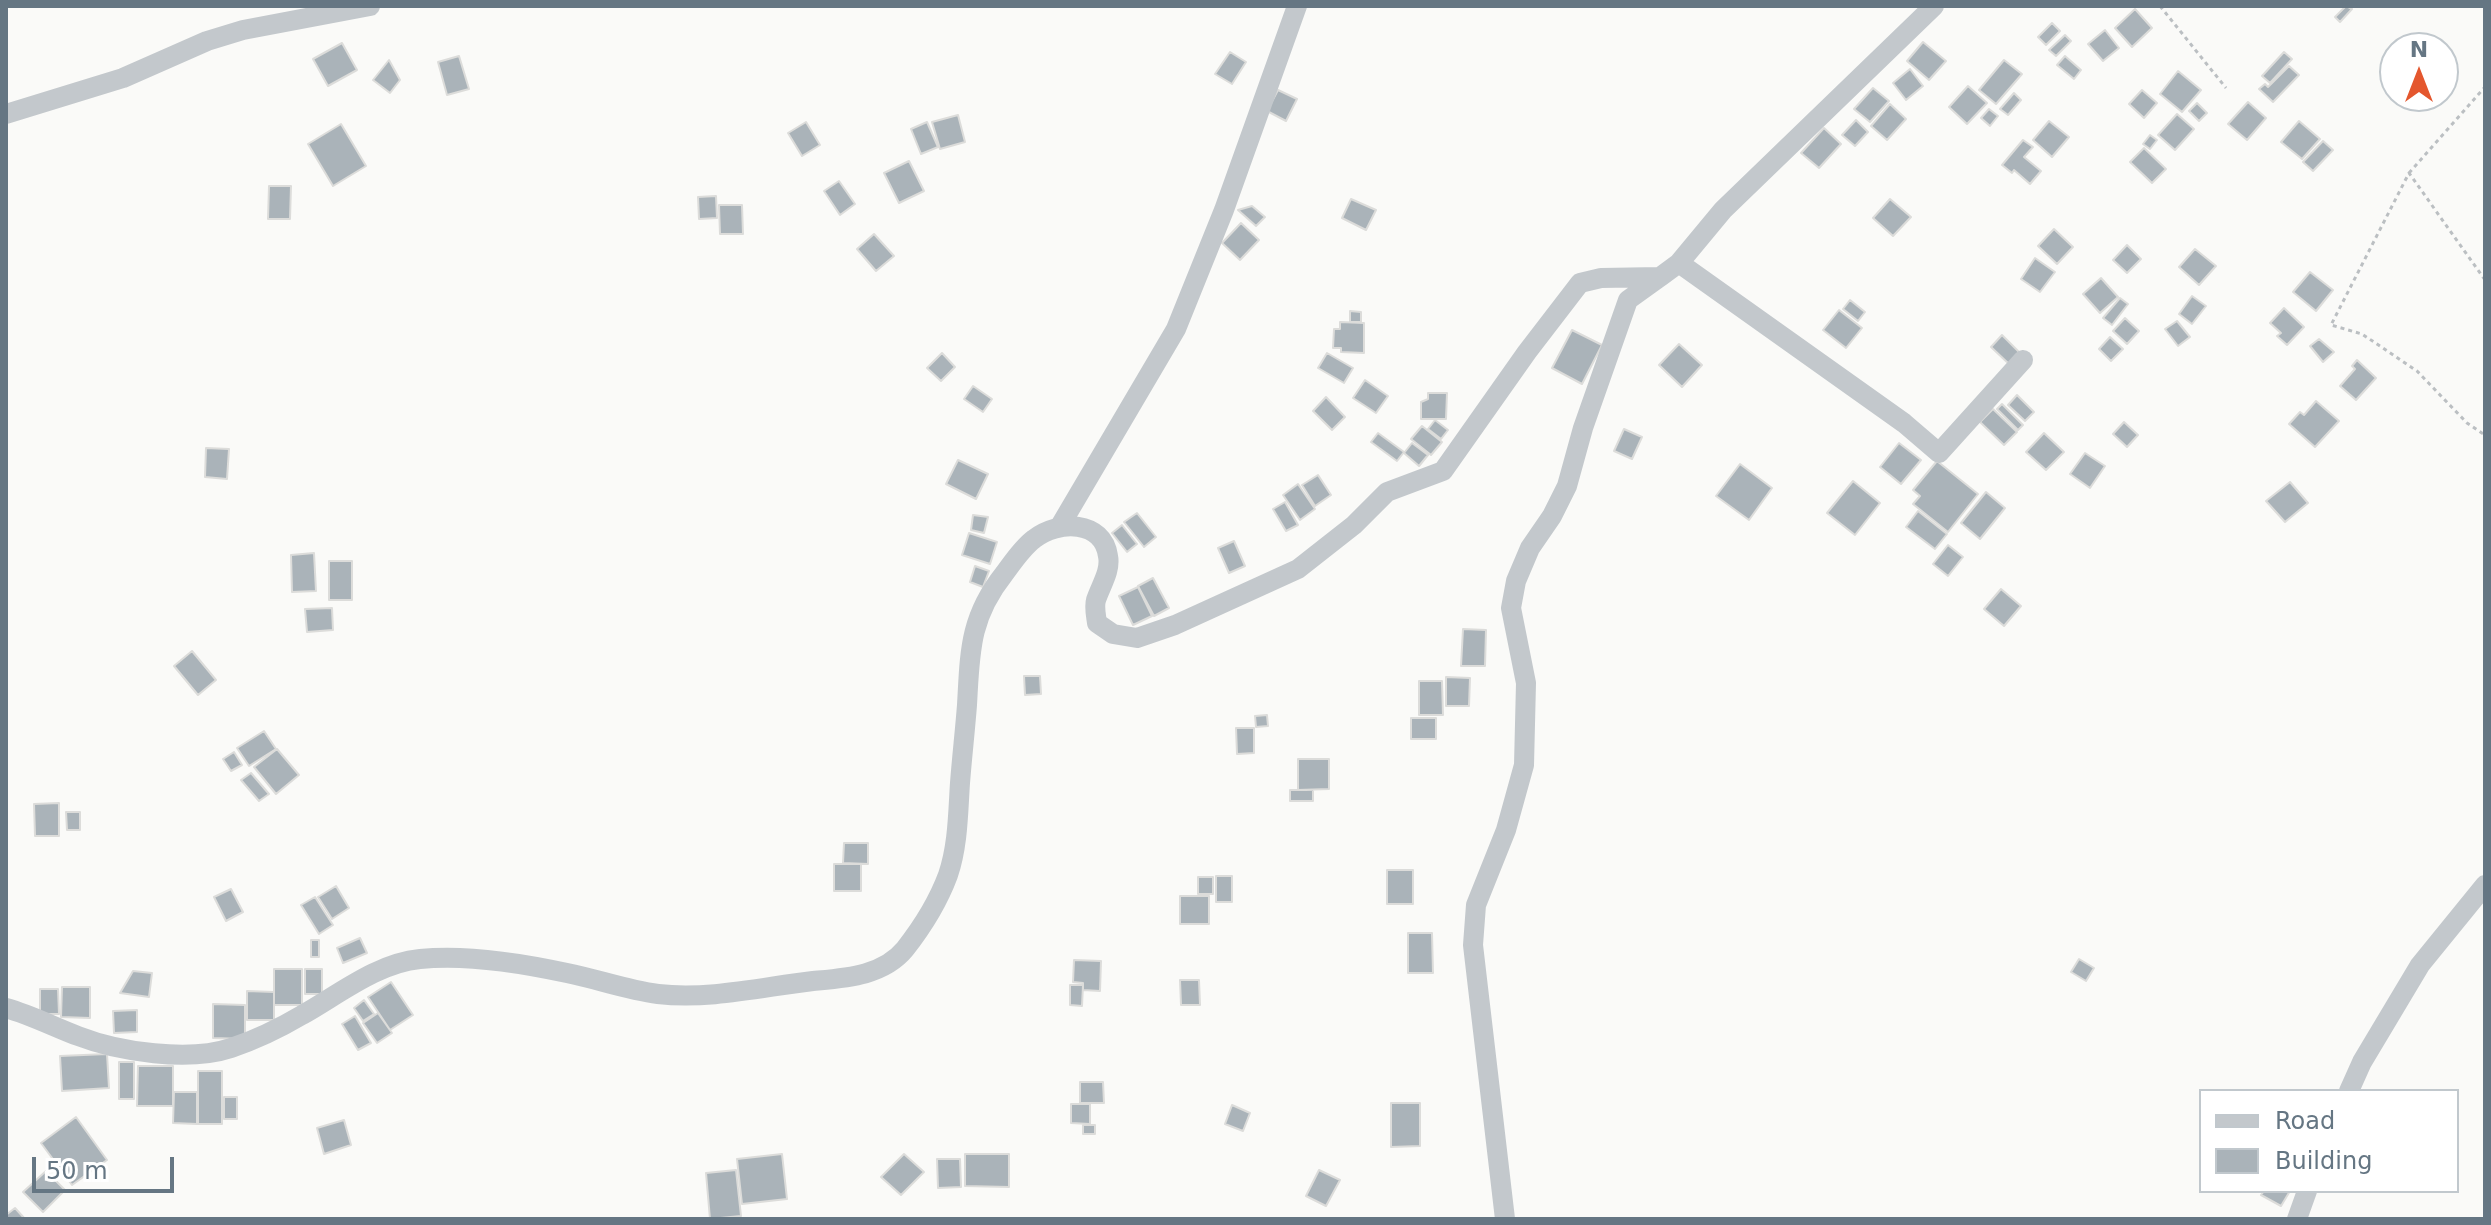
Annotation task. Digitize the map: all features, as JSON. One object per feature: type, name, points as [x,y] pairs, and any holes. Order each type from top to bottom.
[{"type":"street","points":[[6,114],[123,78],[207,41],[243,30],[370,6]]},
{"type":"street","points":[[1060,526],[1176,329],[1224,210],[1297,6]]},
{"type":"street","points":[[1505,1219],[1473,945],[1476,905],[1506,830],[1524,765],[1526,683],[1511,608],[1516,581],[1530,548],[1552,516],[1567,486],[1583,428],[1628,300],[1679,263],[1723,210],[1934,6]]},
{"type":"street","points":[[1679,263],[1904,423],[1939,453],[2023,360]]},
{"type":"street","points":[[6,1008],[80,1037],[140,1053],[190,1053],[228,1049],[296,1019],[371,975],[420,959],[526,966],[639,990],[696,995],[833,979],[871,972],[888,965],[922,925],[949,873],[955,848],[968,673],[980,608],[997,582],[1036,537],[1060,526],[1088,527],[1103,538],[1109,558],[1104,583],[1095,603],[1097,623],[1113,634],[1137,638],[1175,625],[1298,569],[1354,525],[1387,492],[1443,471],[1580,283],[1601,278],[1660,277]]},
{"type":"street","points":[[2350,1089],[2362,1062],[2420,965],[2485,885]]},
{"type":"street","points":[[2297,1219],[2306,1193]]},
{"type":"path","points":[[2160,6],[2226,88]]},
{"type":"path","points":[[2485,87],[2409,173],[2331,325],[2362,334],[2417,371],[2467,423],[2485,435]]},
{"type":"path","points":[[2409,173],[2485,280]]},
{"type":"building","points":[[2346,6],[2352,9],[2340,22],[2335,17]]},
{"type":"building","points":[[2135,9],[2152,28],[2132,47],[2115,28]]},
{"type":"building","points":[[2052,23],[2060,31],[2046,45],[2038,37]]},
{"type":"building","points":[[2105,30],[2119,48],[2103,61],[2088,44]]},
{"type":"building","points":[[2065,35],[2071,41],[2056,56],[2049,50]]},
{"type":"building","points":[[1923,42],[1946,61],[1929,80],[1907,61]]},
{"type":"building","points":[[342,43],[357,70],[328,86],[313,59]]},
{"type":"building","points":[[1230,52],[1246,62],[1232,84],[1215,74]]},
{"type":"building","points":[[2284,52],[2292,59],[2270,83],[2262,76]]},
{"type":"building","points":[[459,56],[469,89],[447,95],[438,62]]},
{"type":"building","points":[[2065,56],[2081,70],[2074,79],[2057,65]]},
{"type":"building","points":[[389,60],[400,80],[390,93],[373,80]]},
{"type":"building","points":[[2004,60],[2022,74],[1996,104],[1979,90]]},
{"type":"building","points":[[2289,66],[2299,75],[2273,102],[2259,89],[2265,84],[2268,87]]},
{"type":"building","points":[[1910,69],[1923,86],[1906,100],[1893,83]]},
{"type":"building","points":[[2178,71],[2201,90],[2182,112],[2160,94]]},
{"type":"building","points":[[1968,86],[1987,103],[1967,124],[1949,107]]},
{"type":"building","points":[[1873,88],[1889,101],[1870,122],[1854,109]]},
{"type":"building","points":[[1278,90],[1297,99],[1286,121],[1267,111]]},
{"type":"building","points":[[2142,90],[2157,103],[2144,118],[2129,104]]},
{"type":"building","points":[[2014,93],[2021,100],[2008,115],[2000,109]]},
{"type":"building","points":[[2248,102],[2266,118],[2247,140],[2228,124]]},
{"type":"building","points":[[2197,103],[2207,113],[2199,121],[2189,111]]},
{"type":"building","points":[[1890,104],[1906,119],[1887,140],[1871,126]]},
{"type":"building","points":[[1989,109],[1998,116],[1990,126],[1981,118]]},
{"type":"building","points":[[2177,114],[2194,129],[2175,150],[2158,135]]},
{"type":"building","points":[[958,115],[965,142],[940,149],[932,122]]},
{"type":"building","points":[[1856,120],[1868,132],[1855,146],[1842,135]]},
{"type":"building","points":[[2049,121],[2069,137],[2052,157],[2033,140]]},
{"type":"building","points":[[2299,121],[2320,139],[2302,159],[2281,142]]},
{"type":"building","points":[[806,122],[820,145],[802,156],[788,133]]},
{"type":"building","points":[[927,122],[938,147],[921,154],[911,129]]},
{"type":"building","points":[[341,124],[366,166],[333,186],[308,144]]},
{"type":"building","points":[[1824,128],[1841,144],[1819,168],[1801,153]]},
{"type":"building","points":[[2150,135],[2157,140],[2150,149],[2143,144]]},
{"type":"building","points":[[2023,140],[2033,147],[2024,157],[2041,171],[2030,184],[2014,170],[2012,173],[2002,165]]},
{"type":"building","points":[[2323,141],[2333,150],[2313,171],[2303,162]]},
{"type":"building","points":[[2144,148],[2166,169],[2152,183],[2130,162]]},
{"type":"building","points":[[909,161],[924,191],[899,203],[884,173]]},
{"type":"building","points":[[839,181],[855,204],[840,215],[824,191]]},
{"type":"building","points":[[269,186],[291,186],[290,219],[268,219]]},
{"type":"building","points":[[716,196],[717,218],[699,219],[698,197]]},
{"type":"building","points":[[1351,199],[1376,210],[1366,230],[1342,218]]},
{"type":"building","points":[[1890,199],[1911,217],[1893,236],[1873,218]]},
{"type":"building","points":[[719,205],[742,205],[743,234],[720,234]]},
{"type":"building","points":[[1252,206],[1265,217],[1256,226],[1238,210]]},
{"type":"building","points":[[1241,223],[1259,240],[1240,260],[1222,243]]},
{"type":"building","points":[[2054,229],[2073,247],[2057,264],[2038,246]]},
{"type":"building","points":[[874,234],[894,256],[876,271],[857,249]]},
{"type":"building","points":[[2127,245],[2141,259],[2127,273],[2113,260]]},
{"type":"building","points":[[2195,249],[2216,266],[2199,285],[2179,267]]},
{"type":"building","points":[[2035,258],[2055,272],[2040,292],[2021,279]]},
{"type":"building","points":[[2310,272],[2333,290],[2316,311],[2293,292]]},
{"type":"building","points":[[2101,278],[2118,297],[2100,313],[2083,294]]},
{"type":"building","points":[[2192,296],[2206,306],[2192,324],[2179,314]]},
{"type":"building","points":[[2120,298],[2128,304],[2112,325],[2103,318]]},
{"type":"building","points":[[1850,300],[1865,312],[1858,321],[1843,309]]},
{"type":"building","points":[[2284,308],[2304,327],[2287,345],[2277,336],[2281,333],[2270,323]]},
{"type":"building","points":[[1839,310],[1862,328],[1846,348],[1823,330]]},
{"type":"building","points":[[1350,311],[1361,312],[1361,322],[1350,322]]},
{"type":"building","points":[[2125,318],[2139,331],[2127,344],[2113,331]]},
{"type":"building","points":[[2177,321],[2190,337],[2178,346],[2165,329]]},
{"type":"building","points":[[1340,322],[1364,323],[1364,353],[1341,352],[1341,348],[1333,348],[1334,329],[1340,329]]},
{"type":"building","points":[[1572,330],[1602,345],[1582,384],[1552,368]]},
{"type":"building","points":[[2002,335],[2020,353],[2009,364],[1991,347]]},
{"type":"building","points":[[2110,337],[2123,349],[2111,361],[2099,349]]},
{"type":"building","points":[[2319,339],[2334,352],[2323,362],[2310,346]]},
{"type":"building","points":[[1679,344],[1702,365],[1682,387],[1659,365]]},
{"type":"building","points":[[942,353],[955,367],[941,381],[927,368]]},
{"type":"building","points":[[1327,353],[1353,368],[1344,383],[1318,368]]},
{"type":"building","points":[[2357,360],[2376,378],[2356,400],[2340,386],[2355,369],[2352,366]]},
{"type":"building","points":[[1365,380],[1388,396],[1376,413],[1353,398]]},
{"type":"building","points":[[973,386],[992,399],[983,412],[964,399]]},
{"type":"building","points":[[1428,393],[1447,393],[1446,419],[1421,419],[1421,402],[1428,399]]},
{"type":"building","points":[[2017,395],[2034,412],[2025,421],[2008,405]]},
{"type":"building","points":[[1326,397],[1345,417],[1332,430],[1313,411]]},
{"type":"building","points":[[2316,401],[2339,421],[2315,447],[2289,424],[2300,412],[2304,415]]},
{"type":"building","points":[[2002,404],[2023,425],[2018,430],[1997,409]]},
{"type":"building","points":[[1993,409],[2017,432],[2004,445],[1980,422]]},
{"type":"building","points":[[1435,420],[1448,430],[1441,439],[1428,429]]},
{"type":"building","points":[[2124,422],[2138,435],[2127,447],[2113,434]]},
{"type":"building","points":[[1422,426],[1442,442],[1431,455],[1411,439]]},
{"type":"building","points":[[1624,429],[1642,437],[1632,459],[1614,451]]},
{"type":"building","points":[[1378,433],[1404,452],[1397,461],[1371,442]]},
{"type":"building","points":[[2044,433],[2064,452],[2046,470],[2026,452]]},
{"type":"building","points":[[1412,443],[1428,455],[1419,466],[1404,453]]},
{"type":"building","points":[[1899,443],[1921,460],[1901,484],[1880,467]]},
{"type":"building","points":[[206,448],[229,449],[227,479],[205,477]]},
{"type":"building","points":[[2085,453],[2105,466],[2090,488],[2070,474]]},
{"type":"building","points":[[958,460],[988,474],[976,499],[946,484]]},
{"type":"building","points":[[1937,461],[1978,494],[1948,532],[1913,504],[1920,496],[1913,490]]},
{"type":"building","points":[[1740,464],[1772,488],[1749,520],[1716,496]]},
{"type":"building","points":[[1318,475],[1331,495],[1315,506],[1302,485]]},
{"type":"building","points":[[1853,481],[1880,503],[1855,535],[1827,513]]},
{"type":"building","points":[[2290,482],[2308,503],[2285,522],[2266,501]]},
{"type":"building","points":[[1298,484],[1315,509],[1300,520],[1283,495]]},
{"type":"building","points":[[1986,492],[2005,508],[1980,539],[1961,523]]},
{"type":"building","points":[[1285,502],[1298,525],[1286,531],[1273,509]]},
{"type":"building","points":[[1918,511],[1947,534],[1935,549],[1906,527]]},
{"type":"building","points":[[1137,513],[1156,537],[1144,547],[1124,522]]},
{"type":"building","points":[[973,515],[988,517],[984,533],[971,530]]},
{"type":"building","points":[[1122,525],[1137,544],[1127,552],[1112,533]]},
{"type":"building","points":[[969,533],[997,542],[990,564],[962,555]]},
{"type":"building","points":[[1234,541],[1245,566],[1229,573],[1218,548]]},
{"type":"building","points":[[1948,545],[1963,557],[1948,576],[1933,564]]},
{"type":"building","points":[[314,553],[316,591],[292,592],[291,555]]},
{"type":"building","points":[[329,561],[352,561],[352,600],[329,600]]},
{"type":"building","points":[[975,566],[989,571],[983,587],[970,582]]},
{"type":"building","points":[[1153,578],[1169,608],[1154,616],[1138,586]]},
{"type":"building","points":[[1138,587],[1152,616],[1133,625],[1119,596]]},
{"type":"building","points":[[2001,589],[2021,606],[2004,626],[1984,609]]},
{"type":"building","points":[[332,608],[333,630],[307,632],[305,609]]},
{"type":"building","points":[[1463,629],[1486,630],[1485,666],[1461,666]]},
{"type":"building","points":[[192,651],[216,680],[198,695],[174,666]]},
{"type":"building","points":[[1024,676],[1040,676],[1041,694],[1025,695]]},
{"type":"building","points":[[1446,677],[1470,678],[1469,706],[1446,706]]},
{"type":"building","points":[[1419,681],[1442,681],[1443,715],[1419,715]]},
{"type":"building","points":[[1267,715],[1268,726],[1256,727],[1255,716]]},
{"type":"building","points":[[1411,718],[1436,718],[1436,739],[1411,739]]},
{"type":"building","points":[[1236,728],[1254,728],[1254,753],[1237,754]]},
{"type":"building","points":[[264,731],[276,749],[249,766],[237,748]]},
{"type":"building","points":[[277,749],[299,775],[276,794],[254,767]]},
{"type":"building","points":[[234,752],[242,765],[231,771],[223,759]]},
{"type":"building","points":[[1298,759],[1329,759],[1329,789],[1298,790]]},
{"type":"building","points":[[251,773],[269,794],[259,801],[241,780]]},
{"type":"building","points":[[1290,790],[1313,790],[1313,801],[1290,801]]},
{"type":"building","points":[[59,803],[59,836],[35,836],[34,804]]},
{"type":"building","points":[[66,812],[80,812],[80,830],[67,830]]},
{"type":"building","points":[[844,843],[868,843],[868,864],[843,863]]},
{"type":"building","points":[[834,864],[861,864],[861,891],[834,891]]},
{"type":"building","points":[[1387,870],[1413,870],[1413,904],[1387,904]]},
{"type":"building","points":[[1216,876],[1232,876],[1232,902],[1216,902]]},
{"type":"building","points":[[1198,877],[1213,877],[1213,894],[1198,894]]},
{"type":"building","points":[[336,886],[349,908],[332,919],[318,897]]},
{"type":"building","points":[[231,889],[243,912],[226,921],[214,897]]},
{"type":"building","points":[[1180,896],[1209,896],[1209,924],[1180,924]]},
{"type":"building","points":[[315,897],[333,925],[319,934],[301,905]]},
{"type":"building","points":[[1408,933],[1432,933],[1433,973],[1408,973]]},
{"type":"building","points":[[360,938],[367,953],[343,963],[337,948]]},
{"type":"building","points":[[311,940],[319,940],[319,957],[311,957]]},
{"type":"building","points":[[2079,959],[2094,968],[2086,981],[2071,972]]},
{"type":"building","points":[[1074,960],[1101,961],[1100,991],[1083,990],[1083,983],[1073,982]]},
{"type":"building","points":[[274,969],[302,969],[302,1005],[274,1005]]},
{"type":"building","points":[[305,969],[322,969],[322,994],[305,994]]},
{"type":"building","points":[[133,971],[152,973],[149,997],[120,993]]},
{"type":"building","points":[[1180,980],[1199,980],[1200,1005],[1181,1005]]},
{"type":"building","points":[[391,982],[413,1015],[390,1030],[368,997]]},
{"type":"building","points":[[1070,985],[1083,985],[1082,1006],[1070,1005]]},
{"type":"building","points":[[62,987],[90,987],[90,1018],[61,1017]]},
{"type":"building","points":[[40,989],[58,989],[59,1014],[40,1014]]},
{"type":"building","points":[[247,991],[274,992],[274,1020],[247,1020]]},
{"type":"building","points":[[364,1000],[374,1014],[363,1021],[354,1008]]},
{"type":"building","points":[[213,1004],[245,1005],[245,1039],[213,1038]]},
{"type":"building","points":[[137,1010],[137,1032],[114,1033],[113,1011]]},
{"type":"building","points":[[378,1013],[392,1033],[377,1043],[363,1023]]},
{"type":"building","points":[[355,1016],[371,1043],[358,1050],[342,1024]]},
{"type":"building","points":[[107,1054],[109,1088],[62,1091],[60,1056]]},
{"type":"building","points":[[119,1062],[134,1062],[134,1099],[119,1099]]},
{"type":"building","points":[[138,1066],[173,1066],[173,1106],[137,1106]]},
{"type":"building","points":[[198,1071],[222,1071],[222,1124],[198,1124]]},
{"type":"building","points":[[1080,1082],[1103,1082],[1104,1103],[1080,1103]]},
{"type":"building","points":[[174,1092],[197,1092],[197,1124],[173,1123]]},
{"type":"building","points":[[224,1097],[237,1097],[237,1119],[224,1119]]},
{"type":"building","points":[[1391,1103],[1420,1103],[1420,1146],[1391,1147]]},
{"type":"building","points":[[1071,1104],[1090,1104],[1090,1124],[1071,1123]]},
{"type":"building","points":[[1232,1105],[1250,1113],[1243,1131],[1225,1124]]},
{"type":"building","points":[[76,1117],[107,1160],[72,1185],[41,1143]]},
{"type":"building","points":[[344,1120],[351,1145],[324,1154],[317,1128]]},
{"type":"building","points":[[1083,1125],[1095,1125],[1095,1134],[1083,1134]]},
{"type":"building","points":[[782,1154],[787,1199],[742,1204],[737,1159]]},
{"type":"building","points":[[904,1154],[924,1172],[901,1195],[881,1177]]},
{"type":"building","points":[[965,1154],[1009,1154],[1009,1187],[965,1186]]},
{"type":"building","points":[[937,1159],[960,1159],[961,1187],[938,1188]]},
{"type":"building","points":[[736,1170],[741,1216],[710,1219],[706,1173]]},
{"type":"building","points":[[1319,1170],[1340,1180],[1326,1206],[1306,1196]]},
{"type":"building","points":[[46,1171],[65,1190],[43,1212],[23,1192]]},
{"type":"building","points":[[2262,1193],[2289,1193],[2281,1206],[2261,1195]]},
{"type":"building","points":[[15,1208],[25,1219],[6,1219],[6,1215]]}]
